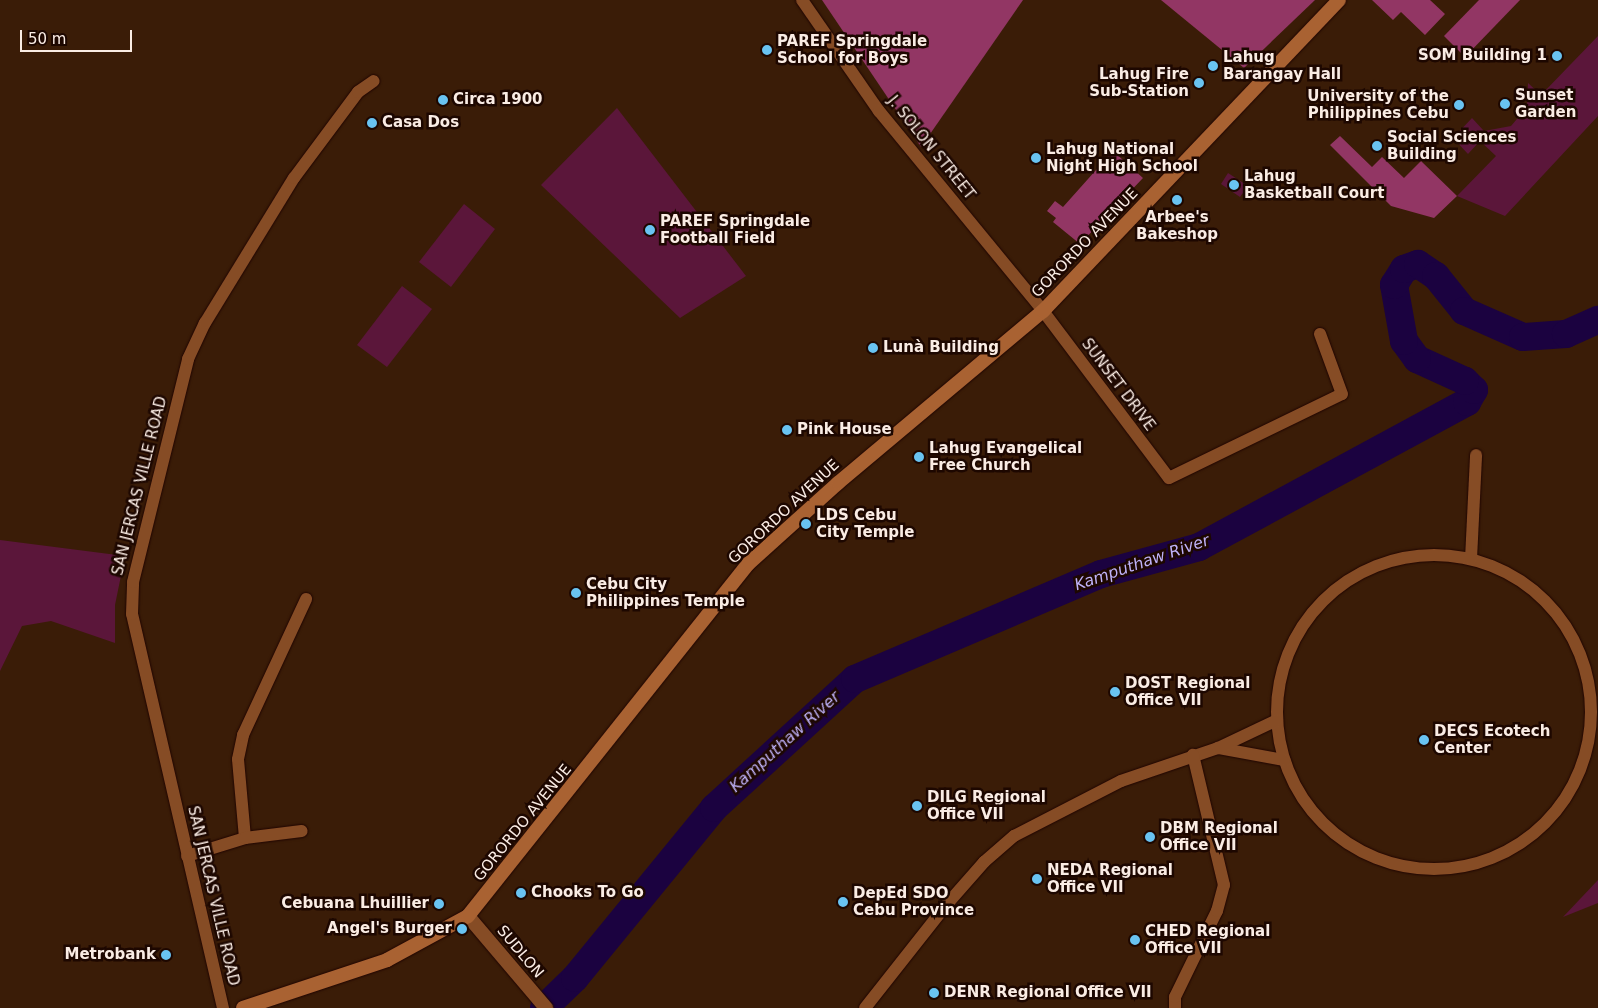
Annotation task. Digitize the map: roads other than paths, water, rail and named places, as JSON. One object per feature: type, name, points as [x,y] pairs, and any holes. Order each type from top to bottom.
[{"type":"main road","name":"GORORDO AVENUE","points":[[243,1008],[387,960],[468,916],[748,564],[838,483],[1043,311],[1339,0]]},
{"type":"street","name":"J. SOLON STREET","points":[[802,0],[879,110],[1043,311]]},
{"type":"street","name":"SAN JERCAS VILLE ROAD","points":[[223,1008],[132,614],[133,582],[190,353],[244,252],[294,178],[358,92],[374,81]]},
{"type":"street","name":"SUNSET DRIVE","points":[[1043,311],[1169,478],[1342,394],[1320,334]]},
{"type":"street","points":[[1471,559],[1476,455]]},
{"type":"street","points":[[1444,555],[1471,559],[1515,578],[1545,601],[1568,631],[1584,665],[1591,703],[1587,750],[1569,794],[1546,823],[1517,847],[1473,865],[1426,870],[1389,863],[1354,847],[1324,824],[1300,795],[1284,760],[1277,720],[1280,682],[1291,646],[1310,614],[1337,587],[1370,568],[1406,557],[1444,555]]},
{"type":"street","points":[[245,838],[238,759],[243,735],[306,599]]},
{"type":"street","points":[[865,1008],[960,889],[1014,836],[1121,781],[1218,748],[1277,720]]},
{"type":"street","points":[[1218,748],[1284,760]]},
{"type":"street","points":[[1175,1008],[1175,997],[1217,911],[1224,885],[1193,755]]},
{"type":"street","points":[[187,856],[245,838],[302,831]]},
{"type":"street","name":"SUDLON","points":[[468,916],[546,1008]]},
{"type":"waterway","name":"Kamputhaw River","points":[[544,1008],[575,978],[714,808],[855,679],[1101,574],[1199,547],[1467,402],[1474,390],[1465,381],[1417,359],[1404,341],[1394,285],[1404,269],[1418,264],[1436,276],[1464,311],[1523,337],[1566,334],[1598,320]]},
{"type":"place","name":"PAREF Springdale School for Boys","points":[[767,50]]},
{"type":"place","name":"SOM Building 1","points":[[1557,56]]},
{"type":"place","name":"Lahug Barangay Hall","points":[[1213,66]]},
{"type":"place","name":"Lahug Fire Sub-Station","points":[[1199,83]]},
{"type":"place","name":"Circa 1900","points":[[443,100]]},
{"type":"place","name":"Sunset Garden","points":[[1505,104]]},
{"type":"place","name":"University of the Philippines Cebu","points":[[1459,105]]},
{"type":"place","name":"Casa Dos","points":[[372,123]]},
{"type":"place","name":"Social Sciences Building","points":[[1377,146]]},
{"type":"place","name":"Lahug National Night High School","points":[[1036,158]]},
{"type":"place","name":"Lahug Basketball Court","points":[[1234,185]]},
{"type":"place","name":"Arbee's Bakeshop","points":[[1177,200]]},
{"type":"place","name":"PAREF Springdale Football Field","points":[[650,230]]},
{"type":"place","name":"Lunà Building","points":[[873,348]]},
{"type":"place","name":"Pink House","points":[[787,430]]},
{"type":"place","name":"Lahug Evangelical Free Church","points":[[919,457]]},
{"type":"place","name":"LDS Cebu City Temple","points":[[806,524]]},
{"type":"place","name":"Cebu City Philippines Temple","points":[[576,593]]},
{"type":"place","name":"DOST Regional Office VII","points":[[1115,692]]},
{"type":"place","name":"DECS Ecotech Center","points":[[1424,740]]},
{"type":"place","name":"DILG Regional Office VII","points":[[917,806]]},
{"type":"place","name":"DBM Regional Office VII","points":[[1150,837]]},
{"type":"place","name":"NEDA Regional Office VII","points":[[1037,879]]},
{"type":"place","name":"Chooks To Go","points":[[521,893]]},
{"type":"place","name":"DepEd SDO Cebu Province","points":[[843,902]]},
{"type":"place","name":"Cebuana Lhuillier","points":[[439,904]]},
{"type":"place","name":"Angel's Burger","points":[[462,929]]},
{"type":"place","name":"CHED Regional Office VII","points":[[1135,940]]},
{"type":"place","name":"Metrobank","points":[[166,955]]},
{"type":"place","name":"DENR Regional Office VII","points":[[934,993]]}]
